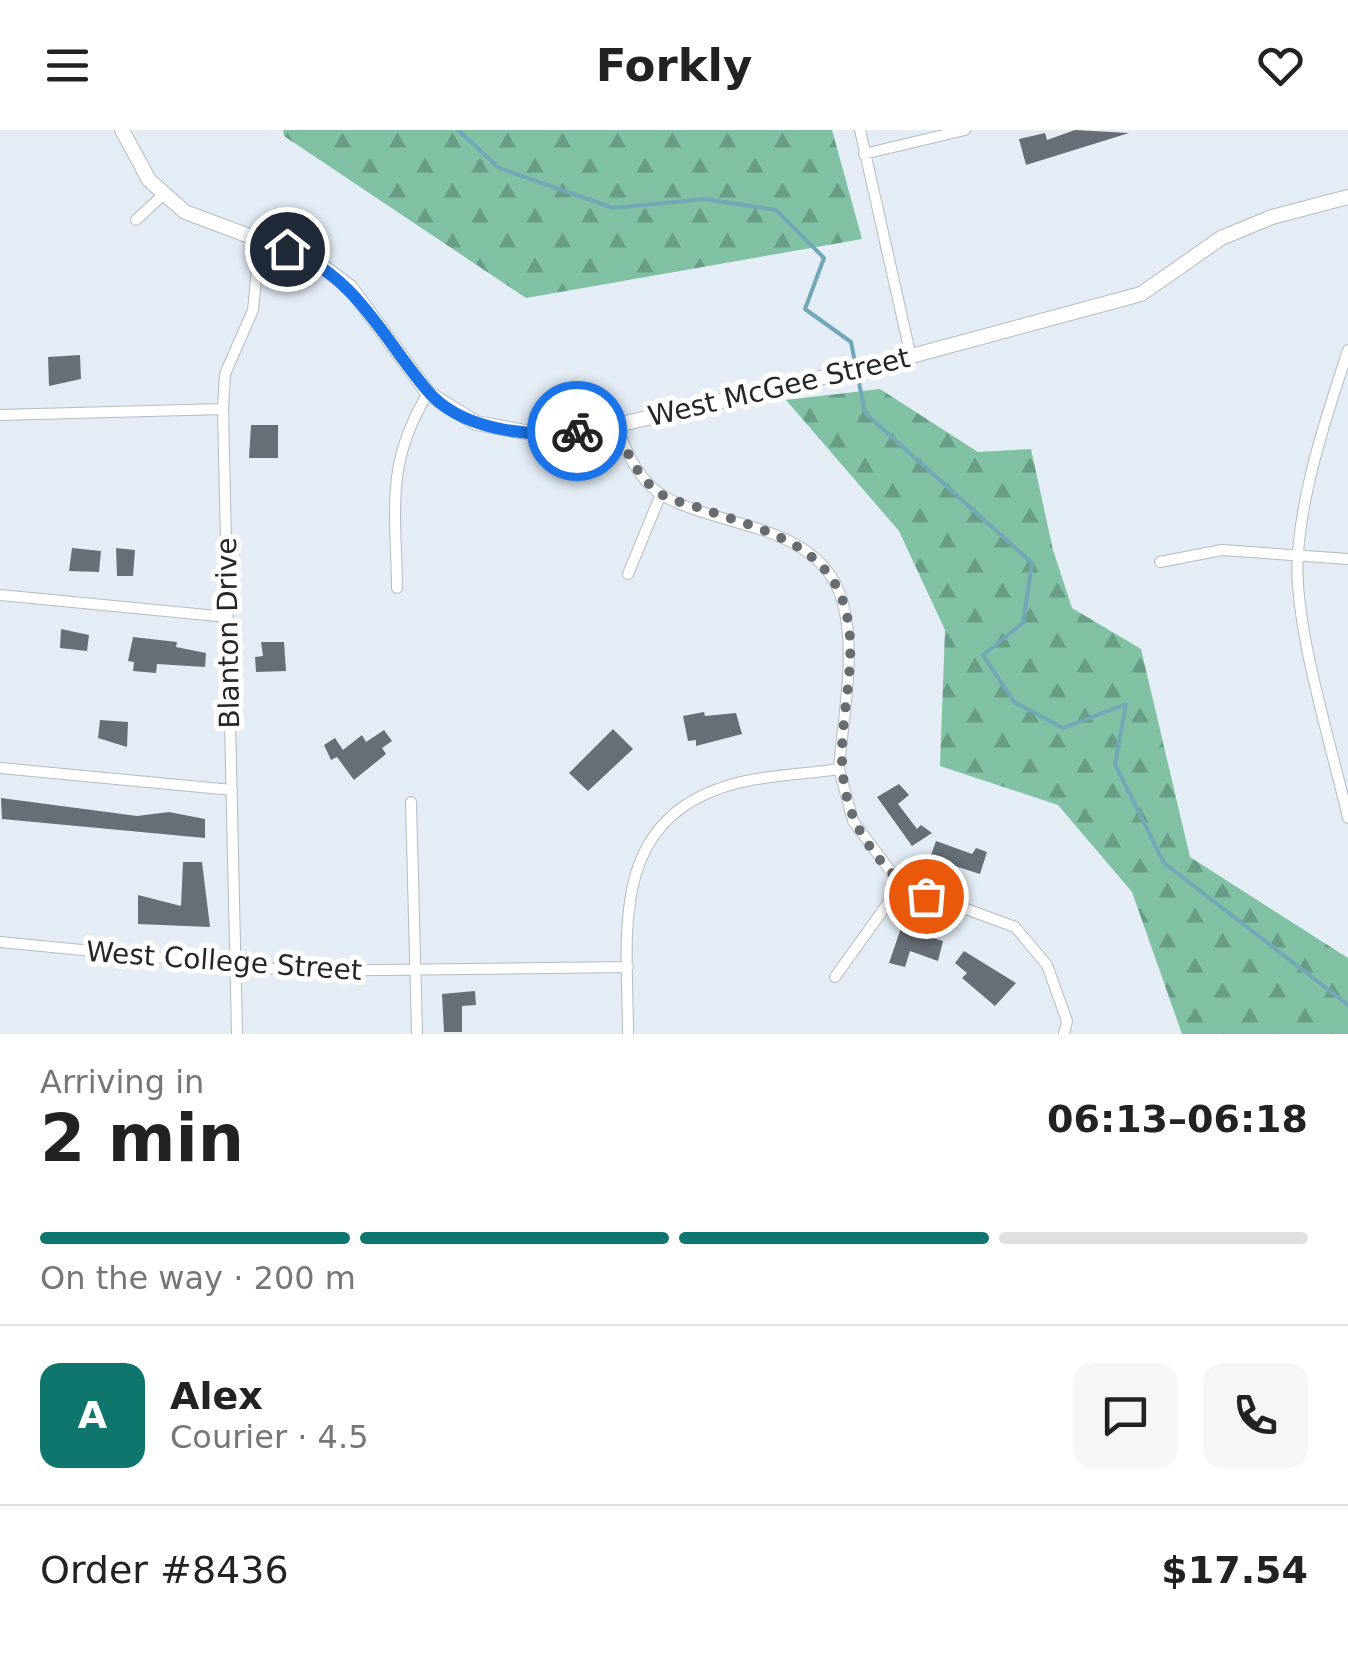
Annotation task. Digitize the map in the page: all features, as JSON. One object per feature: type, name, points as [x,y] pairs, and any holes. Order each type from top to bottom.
[{"type":"street","name":"West McGee Street","points":[[122,130],[149,180],[185,212],[221,229],[260,238],[314,260],[350,287],[428,393],[476,423],[547,436],[617,425],[785,387],[1142,294],[1221,238],[1272,217],[1348,197]]},
{"type":"street","points":[[860,130],[910,357]]},
{"type":"street","points":[[864,154],[965,130]]},
{"type":"street","points":[[136,220],[164,194]]},
{"type":"street","name":"Blanton Drive","points":[[237,1034],[222,409],[225,374],[254,310],[260,238]]},
{"type":"street","points":[[1348,350],[1342,387],[1298,553],[1300,602],[1342,763],[1348,818]]},
{"type":"street","points":[[396,588],[396,467],[408,426],[428,393]]},
{"type":"street","points":[[0,415],[222,409]]},
{"type":"street","points":[[617,425],[628,457],[661,494],[788,540],[822,564],[841,597],[848,640],[839,769],[853,820],[901,885],[951,907],[1015,927],[1048,964],[1068,1020],[1064,1034]]},
{"type":"street","points":[[628,574],[661,494]]},
{"type":"street","points":[[1160,562],[1222,550],[1348,559]]},
{"type":"street","points":[[0,594],[227,617]]},
{"type":"street","points":[[0,768],[232,790]]},
{"type":"street","points":[[628,1034],[630,882],[651,834],[686,805],[719,788],[839,769]]},
{"type":"street","points":[[411,802],[417,1034]]},
{"type":"street","points":[[835,976],[901,885]]},
{"type":"street","name":"West College Street","points":[[0,942],[340,973],[628,967]]},
{"type":"green space","points":[[283,130],[832,130],[862,239],[526,298],[284,136]]},
{"type":"green space","points":[[880,389],[978,452],[1031,449],[1053,550],[1072,608],[1141,649],[1190,857],[1348,958],[1348,1034],[1182,1034],[1132,892],[1058,805],[940,766],[945,630],[899,531],[786,400]]},
{"type":"building","points":[[1075,130],[1129,133],[1026,165],[1019,139],[1045,133],[1047,140]]},
{"type":"building","points":[[80,355],[81,379],[49,386],[48,357]]},
{"type":"building","points":[[251,425],[278,425],[278,458],[249,458]]},
{"type":"building","points":[[72,548],[101,551],[99,572],[69,571]]},
{"type":"building","points":[[116,548],[135,550],[133,576],[117,576]]},
{"type":"building","points":[[61,629],[89,635],[87,651],[60,648]]},
{"type":"building","points":[[133,637],[177,642],[176,647],[206,653],[205,667],[157,664],[156,673],[133,671],[134,662],[128,661]]},
{"type":"building","points":[[261,642],[284,642],[286,671],[256,672],[255,657],[263,656]]},
{"type":"building","points":[[704,712],[705,716],[736,713],[742,734],[696,746],[696,740],[688,741],[683,716]]},
{"type":"building","points":[[100,720],[128,722],[127,747],[98,738]]},
{"type":"building","points":[[613,729],[633,749],[588,791],[569,773]]},
{"type":"building","points":[[384,730],[392,741],[382,748],[386,754],[354,780],[337,757],[331,760],[324,745],[335,738],[343,750],[362,735],[366,742]]},
{"type":"building","points":[[899,784],[909,795],[898,804],[917,829],[921,825],[932,833],[912,846],[877,797]]},
{"type":"building","points":[[1,798],[137,816],[169,812],[205,819],[205,838],[2,819]]},
{"type":"building","points":[[936,841],[972,854],[976,848],[987,852],[980,874],[930,858]]},
{"type":"building","points":[[183,862],[202,862],[210,927],[138,924],[138,895],[181,906]]},
{"type":"building","points":[[901,928],[943,941],[938,961],[910,951],[905,967],[889,963]]},
{"type":"building","points":[[964,951],[1016,983],[995,1006],[962,978],[967,973],[955,963]]},
{"type":"building","points":[[475,991],[476,1005],[462,1006],[462,1032],[444,1032],[442,994]]},
{"type":"waterway","points":[[458,130],[499,168],[613,208],[705,199],[776,210],[824,258],[805,309],[851,342],[865,413],[1032,563],[1023,623],[983,655],[1014,702],[1063,728],[1126,704],[1115,764],[1164,863],[1348,1005]]},
{"type":"way so far","points":[[577,431],[617,425],[628,457],[661,494],[788,540],[822,564],[841,597],[848,640],[839,769],[853,820],[877,858],[901,885],[926,896]]},
{"type":"route","points":[[287,249],[314,260],[350,287],[428,393],[476,423],[547,436],[577,431]]}]
